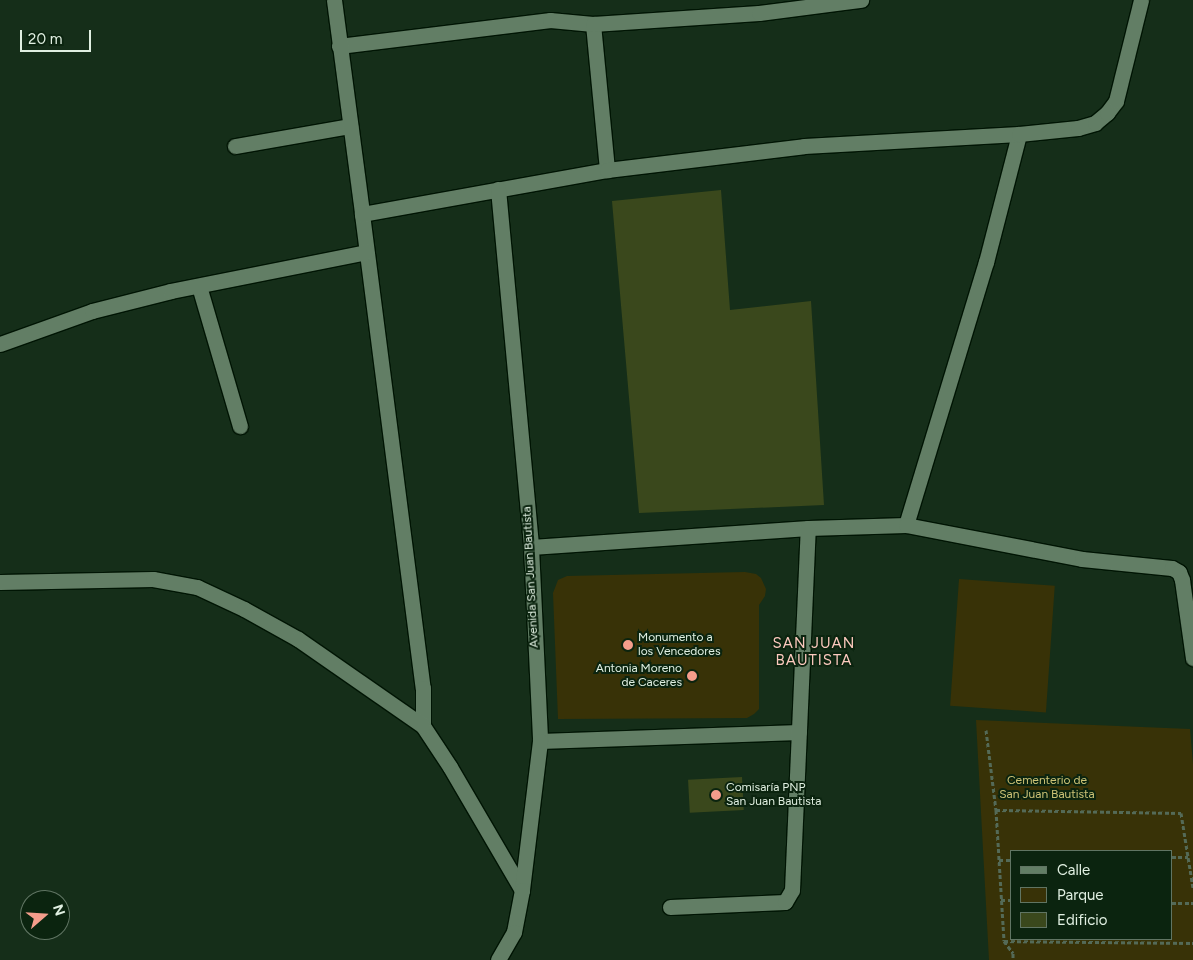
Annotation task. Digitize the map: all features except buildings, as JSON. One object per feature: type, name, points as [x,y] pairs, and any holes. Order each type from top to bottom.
[{"type":"street","points":[[334,0],[338,46],[362,214],[423,688],[424,726]]},
{"type":"street","points":[[338,46],[550,20],[593,24],[760,13],[861,0]]},
{"type":"street","points":[[362,214],[607,170],[804,146],[1019,134],[1078,128],[1095,123],[1107,113],[1116,101],[1141,0]]},
{"type":"street","points":[[593,24],[607,170]]},
{"type":"street","points":[[235,146],[350,126]]},
{"type":"street","points":[[906,525],[986,262],[1019,134]]},
{"type":"street","name":"Avenida San Juan Bautista","points":[[498,189],[531,547],[540,741],[522,890],[514,932],[500,958]]},
{"type":"street","points":[[0,344],[92,311],[199,286],[366,252]]},
{"type":"street","points":[[199,286],[240,426]]},
{"type":"street","points":[[531,547],[808,528],[906,525],[1082,559],[1172,568],[1179,572],[1182,580],[1193,658]]},
{"type":"street","points":[[670,907],[785,902],[792,890],[808,528]]},
{"type":"street","points":[[0,582],[153,578],[197,587],[244,609],[298,639],[424,726],[450,766],[522,890]]},
{"type":"street","points":[[540,741],[799,732]]},
{"type":"path","points":[[986,730],[996,810],[1004,941],[1012,953],[1013,960]]},
{"type":"path","points":[[996,810],[1181,813],[1193,888]]},
{"type":"path","points":[[1173,857],[1188,857]]},
{"type":"path","points":[[999,860],[1010,860]]},
{"type":"path","points":[[1001,900],[1010,900]]},
{"type":"path","points":[[1173,903],[1193,903]]},
{"type":"path","points":[[1004,941],[1193,942]]},
{"type":"green space","points":[[745,572],[756,574],[761,578],[766,589],[765,596],[759,605],[759,709],[754,714],[747,718],[558,719],[553,593],[558,580],[567,576]]},
{"type":"green space","points":[[959,579],[1055,586],[1046,712],[950,706]]},
{"type":"green space","name":"Cementerio de San Juan Bautista","points":[[976,720],[1190,729],[1193,764],[1193,960],[989,960]]},
{"type":"place","name":"Monumento a los Vencedores","points":[[628,645]]},
{"type":"place","name":"Antonia Moreno de Caceres","points":[[692,676]]},
{"type":"place","name":"Comisaría PNP San Juan Bautista","points":[[716,795]]},
{"type":"district","name":"SAN JUAN BAUTISTA","points":[[814,652]]}]
